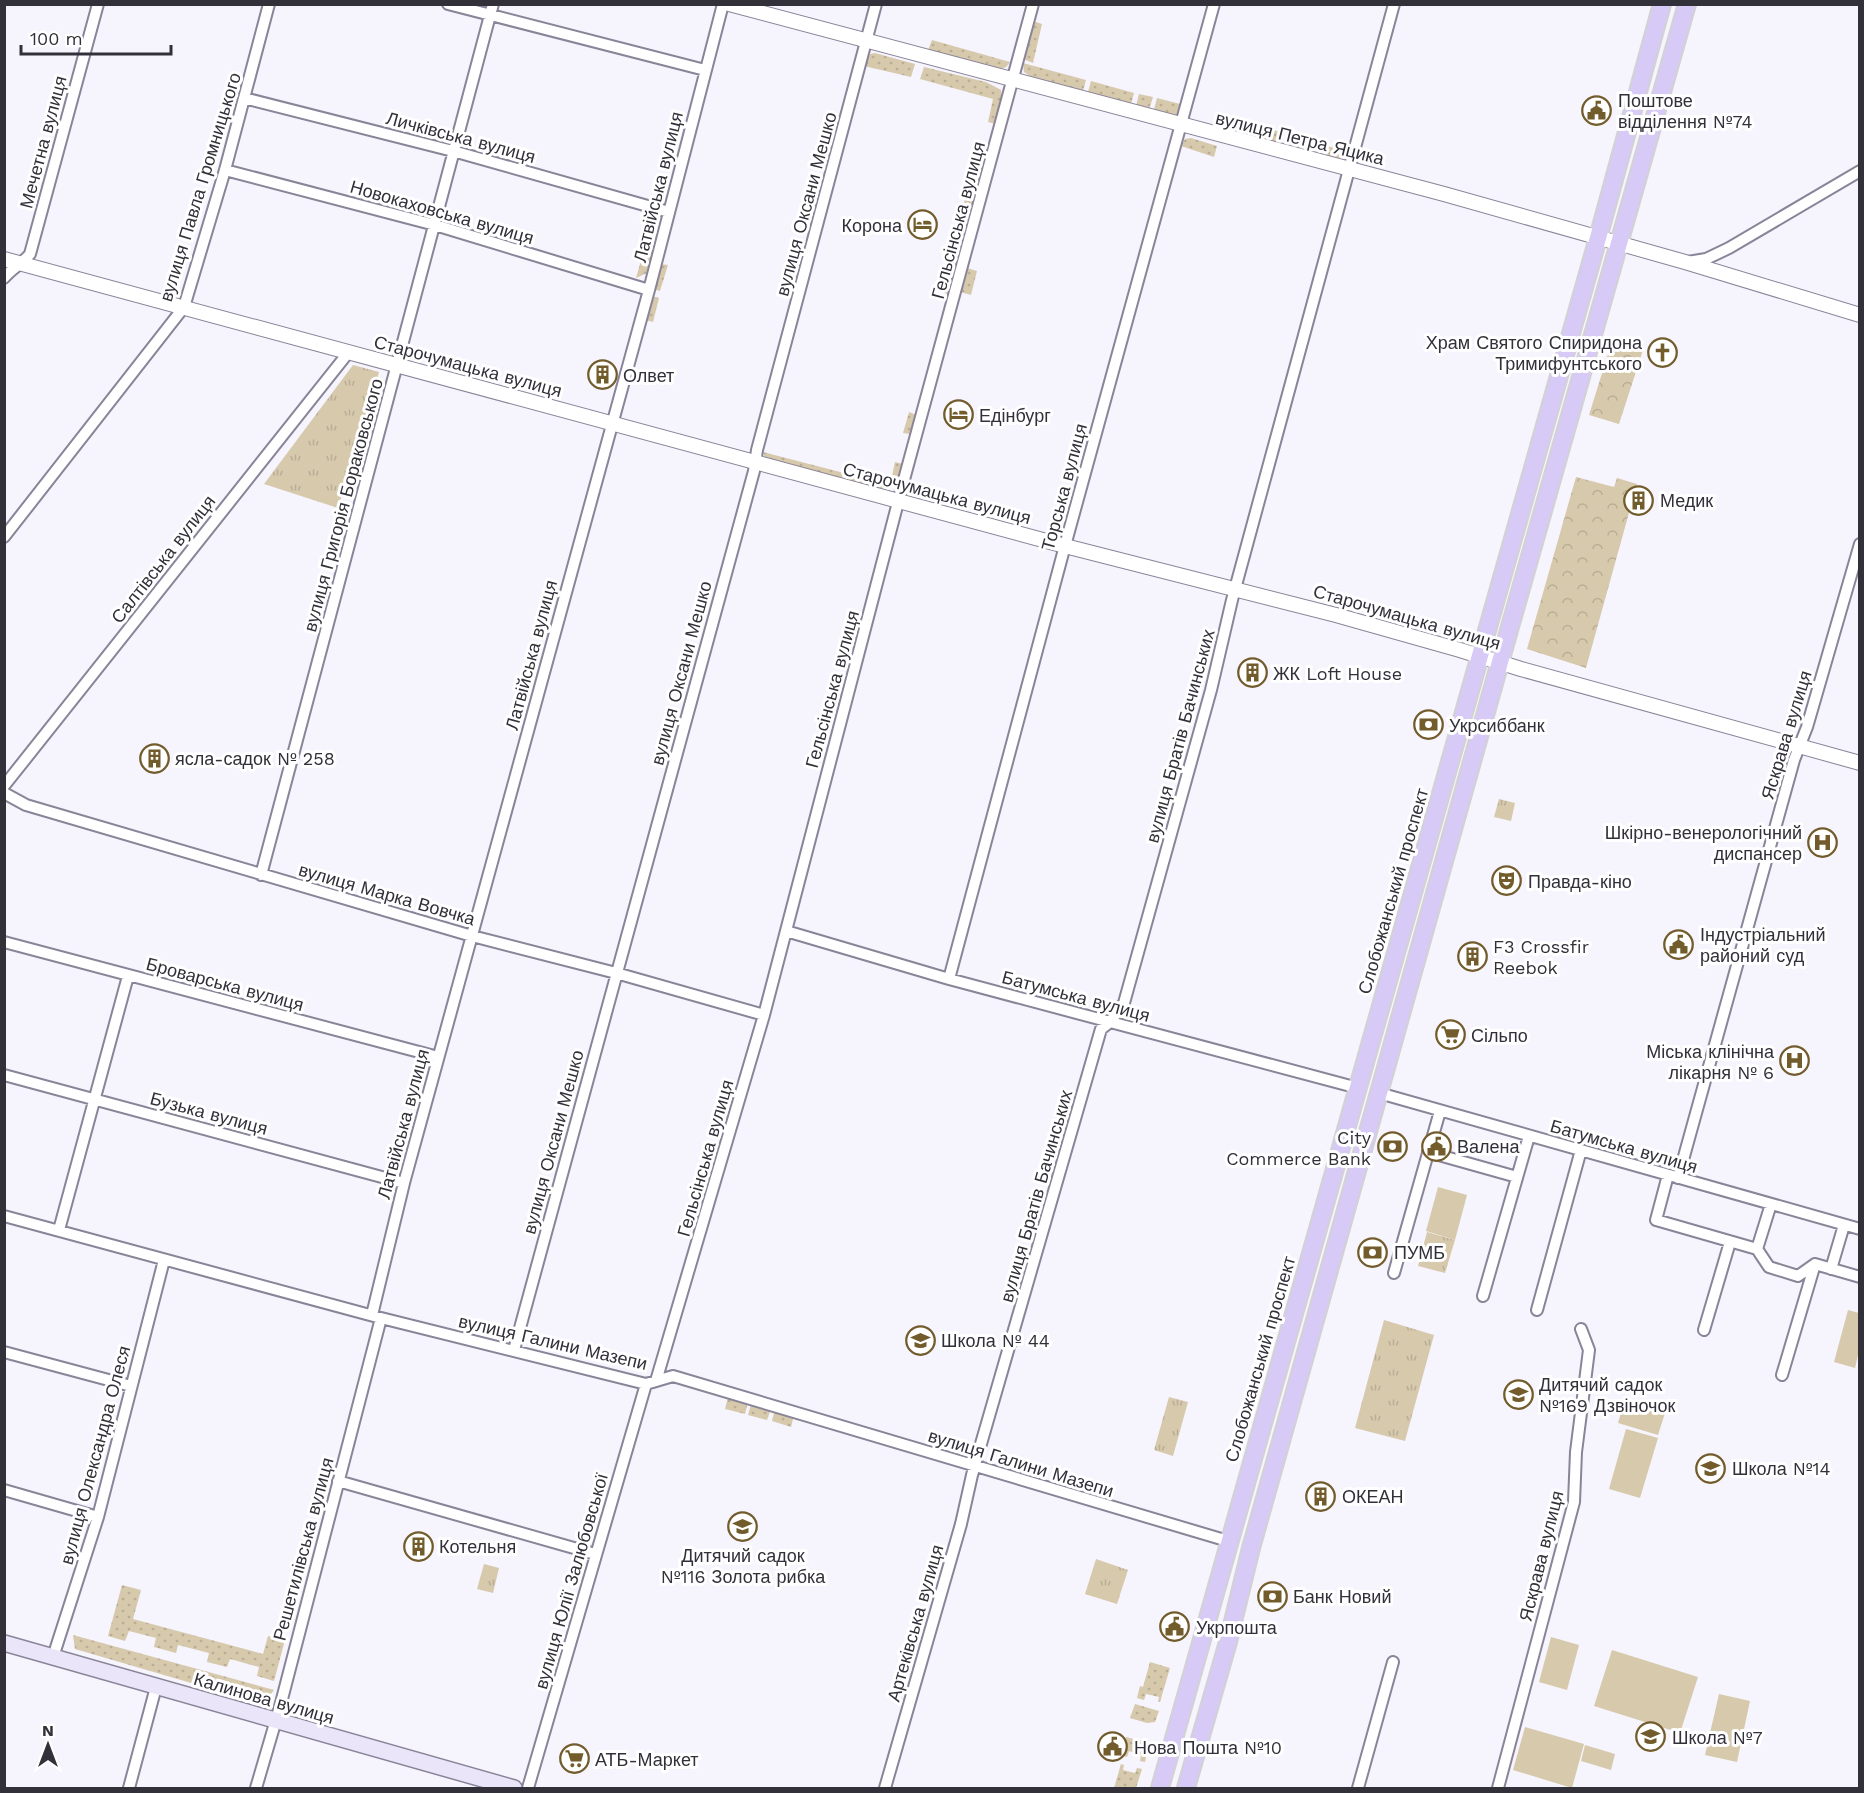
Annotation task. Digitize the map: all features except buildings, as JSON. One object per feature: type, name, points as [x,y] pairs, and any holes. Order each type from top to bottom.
[{"type":"main road","name":"Слобожанський проспект","points":[[1160,1788],[1662,4]]},
{"type":"main road","points":[[1186,1788],[1228,1642],[1251,1548],[1687,4]]},
{"type":"main road","name":"Калинова вулиця","points":[[4,1643],[275,1722],[514,1788]]},
{"type":"street","name":"Мечетна вулиця","points":[[4,278],[10,271],[22,264],[30,254],[98,4]]},
{"type":"street","name":"вулиця Павла Громницького","points":[[4,537],[184,307],[225,171],[269,4]]},
{"type":"street","points":[[448,4],[705,70]]},
{"type":"street","name":"вулиця Григорія Бораковського","points":[[261,876],[493,4]]},
{"type":"street","name":"Латвійська вулиця","points":[[376,1317],[404,1184],[649,290],[723,4]]},
{"type":"street","name":"вулиця Петра Яцика","points":[[729,4],[1350,169],[1685,262],[1860,315]]},
{"type":"street","name":"вулиця Оксани Мешко","points":[[514,1350],[755,462],[876,4]]},
{"type":"street","name":"Гельсінська вулиця","points":[[651,1382],[764,1015],[898,501],[1033,4]]},
{"type":"street","name":"Торська вулиця","points":[[949,979],[1214,4]]},
{"type":"street","name":"вулиця Братів Бачинських","points":[[974,1465],[1101,1029],[1110,1022],[1124,1003],[1211,690],[1235,589],[1394,4]]},
{"type":"street","name":"Личківська вулиця","points":[[244,98],[453,151],[669,212]]},
{"type":"street","name":"Новокаховська вулиця","points":[[225,171],[435,225],[649,290]]},
{"type":"street","points":[[1685,262],[1706,259],[1729,248],[1860,171]]},
{"type":"street","name":"Старочумацька вулиця","points":[[4,259],[1065,546],[1479,655],[1521,669],[1860,763]]},
{"type":"street","name":"Салтівська вулиця","points":[[4,786],[348,353]]},
{"type":"street","name":"Яскрава вулиця","points":[[1730,1242],[1656,1220],[1673,1177],[1794,760],[1818,693],[1860,544]]},
{"type":"street","name":"вулиця Марка Вовчка","points":[[4,793],[26,805],[261,876],[764,1015]]},
{"type":"street","name":"Батумська вулиця","points":[[786,931],[949,979],[1358,1088]]},
{"type":"street","name":"Броварська вулиця","points":[[4,942],[438,1057]]},
{"type":"street","points":[[59,1230],[128,976]]},
{"type":"street","name":"Бузька вулиця","points":[[4,1075],[404,1184]]},
{"type":"street","name":"Батумська вулиця","points":[[1379,1093],[1860,1229]]},
{"type":"street","points":[[1394,1272],[1440,1111]]},
{"type":"street","points":[[1483,1296],[1529,1136]]},
{"type":"street","points":[[1537,1310],[1581,1150]]},
{"type":"street","points":[[1428,1152],[1516,1177]]},
{"type":"street","points":[[1757,1249],[1771,1204]]},
{"type":"street","name":"вулиця Галини Мазепи","points":[[4,1216],[376,1317],[651,1382],[673,1376],[1228,1541]]},
{"type":"street","points":[[1831,1269],[1844,1225]]},
{"type":"street","points":[[1704,1330],[1730,1242],[1757,1249],[1769,1267],[1798,1276],[1815,1264]]},
{"type":"street","name":"вулиця Олександра Олеся","points":[[53,1657],[98,1517],[164,1260]]},
{"type":"street","points":[[1815,1264],[1860,1277]]},
{"type":"street","points":[[1782,1375],[1815,1264]]},
{"type":"street","name":"Решетилівська вулиця","points":[[256,1788],[338,1481],[376,1317]]},
{"type":"street","name":"Яскрава вулиця","points":[[1498,1788],[1574,1502],[1576,1452],[1589,1350],[1581,1329]]},
{"type":"street","points":[[4,1352],[132,1386]]},
{"type":"street","name":"вулиця Юлії Залюбовської","points":[[528,1788],[596,1554],[651,1382]]},
{"type":"street","name":"Артеківська вулиця","points":[[885,1788],[961,1524],[974,1465]]},
{"type":"street","points":[[338,1481],[596,1554]]},
{"type":"street","points":[[4,1490],[98,1517]]},
{"type":"street","points":[[1358,1788],[1394,1662]]},
{"type":"street","points":[[129,1788],[156,1687]]},
{"type":"green space","points":[[1033,21],[1042,24],[1033,63],[1023,59]]},
{"type":"green space","points":[[932,40],[1010,62],[1002,69],[972,64],[928,50]]},
{"type":"green space","points":[[875,53],[915,64],[911,77],[864,66],[870,54]]},
{"type":"green space","points":[[1023,63],[1086,80],[1083,91],[1030,76],[1024,72]]},
{"type":"green space","points":[[924,67],[986,82],[1001,90],[1002,100],[996,124],[988,122],[993,99],[920,79]]},
{"type":"green space","points":[[1091,81],[1134,93],[1131,104],[1088,92]]},
{"type":"green space","points":[[1139,94],[1153,97],[1149,110],[1136,106]]},
{"type":"green space","points":[[1157,98],[1184,105],[1182,113],[1176,118],[1153,113]]},
{"type":"green space","points":[[1245,123],[1265,129],[1263,138],[1242,132]]},
{"type":"green space","points":[[1269,129],[1285,133],[1282,144],[1267,140]]},
{"type":"green space","points":[[1191,138],[1217,146],[1214,157],[1181,146],[1185,139]]},
{"type":"green space","points":[[1311,142],[1338,149],[1349,149],[1346,156],[1338,158],[1309,149]]},
{"type":"green space","points":[[979,154],[988,156],[982,178],[972,176]]},
{"type":"green space","points":[[969,186],[978,188],[974,205],[964,203]]},
{"type":"green space","points":[[645,247],[654,249],[647,273],[636,278]]},
{"type":"green space","points":[[660,264],[668,265],[660,291],[653,289]]},
{"type":"green space","points":[[967,268],[977,271],[971,295],[960,292]]},
{"type":"green space","points":[[946,275],[955,278],[951,295],[941,292]]},
{"type":"green space","points":[[651,296],[659,298],[653,322],[645,320]]},
{"type":"green space","points":[[1613,338],[1644,347],[1619,424],[1589,415]]},
{"type":"green space","points":[[353,365],[379,372],[338,508],[264,484]]},
{"type":"green space","points":[[909,412],[916,415],[910,434],[903,433]]},
{"type":"green space","points":[[763,452],[844,473],[841,479],[765,458]]},
{"type":"green space","points":[[895,462],[903,464],[896,483],[891,481]]},
{"type":"green space","points":[[850,474],[892,486],[876,489],[864,486],[848,481]]},
{"type":"green space","points":[[1576,477],[1614,487],[1617,478],[1637,484],[1586,668],[1527,649]]},
{"type":"green space","points":[[1499,799],[1515,803],[1511,821],[1494,817]]},
{"type":"green space","points":[[1438,1187],[1467,1195],[1455,1240],[1426,1231]]},
{"type":"green space","points":[[1427,1232],[1455,1240],[1445,1273],[1418,1266]]},
{"type":"green space","points":[[1848,1310],[1859,1313],[1859,1351],[1855,1368],[1834,1362]]},
{"type":"green space","points":[[1384,1320],[1434,1335],[1405,1441],[1355,1428]]},
{"type":"green space","points":[[728,1397],[748,1402],[745,1414],[725,1409]]},
{"type":"green space","points":[[1169,1397],[1188,1402],[1173,1456],[1154,1450]]},
{"type":"green space","points":[[1624,1402],[1665,1413],[1658,1435],[1618,1423]]},
{"type":"green space","points":[[751,1404],[771,1409],[767,1420],[748,1415]]},
{"type":"green space","points":[[775,1409],[794,1415],[791,1427],[772,1421]]},
{"type":"green space","points":[[1626,1429],[1658,1438],[1640,1498],[1609,1489]]},
{"type":"green space","points":[[1096,1559],[1128,1570],[1117,1604],[1085,1594]]},
{"type":"green space","points":[[484,1564],[499,1568],[493,1593],[477,1589]]},
{"type":"green space","points":[[122,1585],[141,1590],[133,1619],[263,1654],[268,1636],[285,1640],[274,1681],[257,1676],[259,1667],[230,1659],[227,1667],[207,1662],[209,1653],[178,1645],[176,1653],[154,1647],[156,1638],[129,1631],[125,1641],[108,1636]]},
{"type":"green space","points":[[73,1635],[274,1690],[263,1704],[75,1649]]},
{"type":"green space","points":[[1551,1637],[1579,1645],[1567,1690],[1539,1682]]},
{"type":"green space","points":[[1612,1650],[1698,1677],[1680,1733],[1594,1706]]},
{"type":"green space","points":[[1150,1662],[1170,1668],[1160,1702],[1158,1702],[1159,1697],[1146,1694],[1144,1700],[1137,1698],[1140,1686],[1143,1687]]},
{"type":"green space","points":[[1719,1694],[1750,1701],[1737,1762],[1705,1755]]},
{"type":"green space","points":[[1135,1704],[1159,1711],[1155,1722],[1147,1723],[1130,1718]]},
{"type":"green space","points":[[1525,1727],[1584,1744],[1572,1788],[1513,1770]]},
{"type":"green space","points":[[1126,1737],[1145,1742],[1148,1748],[1145,1762],[1140,1761],[1141,1755],[1129,1751],[1127,1757],[1120,1755]]},
{"type":"green space","points":[[1585,1745],[1615,1754],[1611,1770],[1581,1761]]},
{"type":"green space","points":[[1121,1764],[1124,1765],[1123,1770],[1135,1773],[1137,1768],[1142,1769],[1136,1788],[1114,1788]]},
{"type":"place","name":"Поштове відділення №74","points":[[1597,110]]},
{"type":"place","name":"Корона","points":[[923,225]]},
{"type":"place","name":"Храм Святого Спиридона Тримифунтського","points":[[1663,352]]},
{"type":"place","name":"Олвет","points":[[602,375]]},
{"type":"place","name":"Едінбург","points":[[958,415]]},
{"type":"place","name":"Медик","points":[[1639,500]]},
{"type":"place","name":"ЖК Loft House","points":[[1252,673]]},
{"type":"place","name":"Укрсиббанк","points":[[1428,725]]},
{"type":"place","name":"ясла-садок № 258","points":[[154,758]]},
{"type":"place","name":"Шкірно-венерологічний диспансер","points":[[1823,842]]},
{"type":"place","name":"Правда-кіно","points":[[1507,881]]},
{"type":"place","name":"Індустріальний районий суд","points":[[1679,944]]},
{"type":"place","name":"F3 Crossfir Reebok","points":[[1472,956]]},
{"type":"place","name":"Сільпо","points":[[1450,1035]]},
{"type":"place","name":"Міська клінічна лікарня № 6","points":[[1795,1061]]},
{"type":"place","name":"Валена","points":[[1436,1146]]},
{"type":"place","name":"City Commerce Bank","points":[[1392,1147]]},
{"type":"place","name":"ПУМБ","points":[[1373,1252]]},
{"type":"place","name":"Школа № 44","points":[[920,1340]]},
{"type":"place","name":"Дитячий садок №169 Дзвіночок","points":[[1518,1394]]},
{"type":"place","name":"Школа №14","points":[[1711,1468]]},
{"type":"place","name":"ОКЕАН","points":[[1321,1496]]},
{"type":"place","name":"Дитячий садок №116 Золота рибка","points":[[743,1526]]},
{"type":"place","name":"Котельня","points":[[418,1546]]},
{"type":"place","name":"Банк Новий","points":[[1272,1596]]},
{"type":"place","name":"Укрпошта","points":[[1175,1627]]},
{"type":"place","name":"Школа №7","points":[[1651,1737]]},
{"type":"place","name":"Нова Пошта №10","points":[[1113,1747]]},
{"type":"place","name":"АТБ-Маркет","points":[[574,1759]]}]
